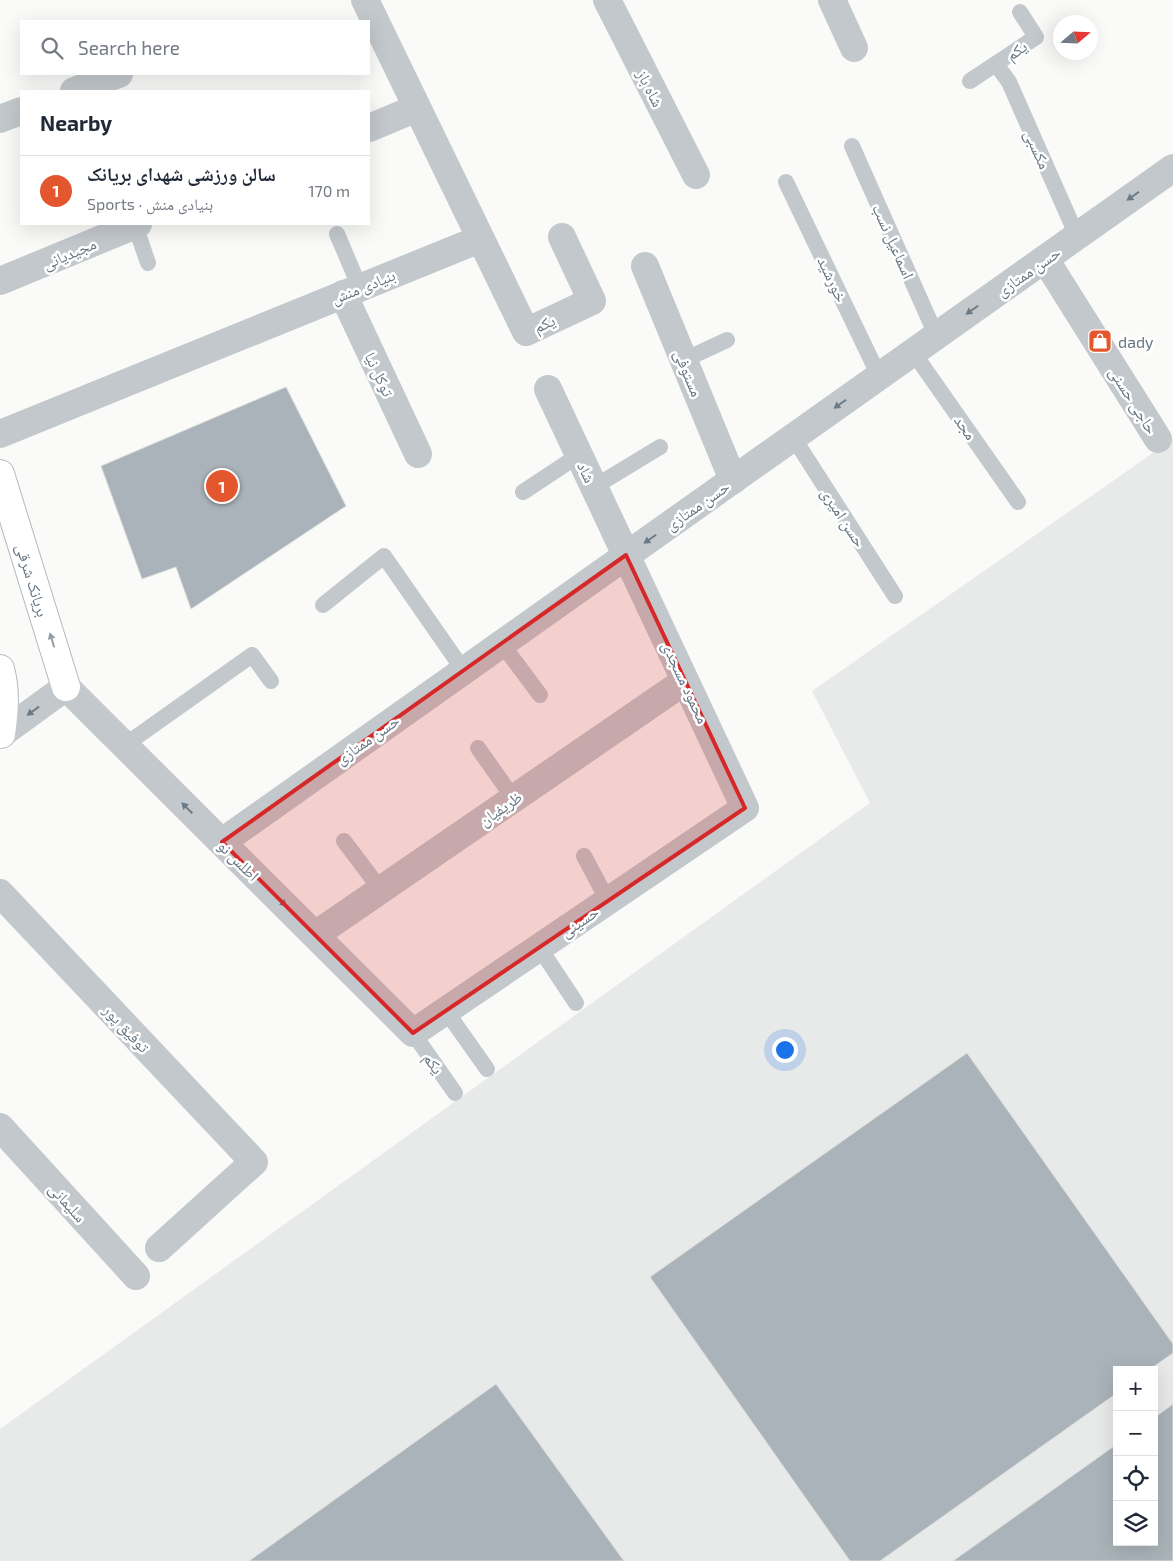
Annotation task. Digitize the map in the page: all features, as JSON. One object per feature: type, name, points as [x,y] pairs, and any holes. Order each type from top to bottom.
[{"type":"main road","name":"بریانک شرقی","points":[[0,474],[66,687]]},
{"type":"main road","points":[[0,669],[5,705],[0,735]]},
{"type":"street","points":[[364,0],[480,239]]},
{"type":"street","name":"شاه باز","points":[[607,0],[696,175]]},
{"type":"street","points":[[839,2],[854,48]]},
{"type":"street","points":[[79,90],[117,75]]},
{"type":"street","points":[[370,128],[417,108]]},
{"type":"street","points":[[0,119],[20,111]]},
{"type":"street","name":"حسن ممتازی","points":[[222,842],[936,335],[1077,236],[1170,176]]},
{"type":"street","name":"مجیدیانی","points":[[0,281],[135,225]]},
{"type":"street","name":"یکم","points":[[480,239],[526,332],[592,301],[562,237]]},
{"type":"street","name":"بنیادی منش","points":[[0,434],[480,239]]},
{"type":"street","name":"حاجی حسنی","points":[[1045,259],[1158,439]]},
{"type":"street","name":"مستوفی","points":[[645,266],[733,480]]},
{"type":"street","name":"توکل نیا","points":[[352,291],[418,454]]},
{"type":"street","name":"شاد","points":[[548,389],[626,555]]},
{"type":"street","name":"محمود مسجدی","points":[[626,555],[745,808]]},
{"type":"street","name":"ظریفیان","points":[[315,935],[685,681]]},
{"type":"street","points":[[0,735],[66,687]]},
{"type":"street","name":"اطلس نو","points":[[66,687],[413,1033]]},
{"type":"street","name":"حسینی","points":[[413,1033],[745,808]]},
{"type":"street","name":"توفیق پور","points":[[0,893],[254,1162],[159,1248]]},
{"type":"street","name":"سلیمانی","points":[[0,1127],[136,1276]]},
{"type":"lane","name":"یکم","points":[[996,64],[1036,37],[1020,12]]},
{"type":"lane","points":[[970,81],[996,64]]},
{"type":"lane","name":"مکسبی","points":[[996,64],[1009,82],[1077,236]]},
{"type":"lane","name":"اسماعیل نسب","points":[[852,146],[936,335]]},
{"type":"lane","name":"خورشید","points":[[786,182],[879,376]]},
{"type":"lane","points":[[137,225],[148,263]]},
{"type":"lane","points":[[337,234],[352,291]]},
{"type":"lane","points":[[684,360],[727,340]]},
{"type":"lane","name":"مجد","points":[[913,352],[1018,502]]},
{"type":"lane","name":"حسن امیری","points":[[793,437],[895,596]]},
{"type":"lane","points":[[594,487],[660,447]]},
{"type":"lane","points":[[523,492],[579,455]]},
{"type":"lane","points":[[324,605],[384,556],[464,671]]},
{"type":"lane","points":[[502,644],[540,695]]},
{"type":"lane","points":[[124,745],[252,655],[271,680]]},
{"type":"lane","points":[[478,748],[514,799]]},
{"type":"lane","points":[[344,841],[381,890]]},
{"type":"lane","points":[[584,856],[608,901]]},
{"type":"lane","points":[[539,947],[576,1003]]},
{"type":"lane","points":[[446,1011],[487,1069]]},
{"type":"lane","name":"یکم","points":[[413,1033],[455,1093]]},
{"type":"highlighted area","points":[[626,555],[745,808],[413,1033],[222,842]]},
{"type":"shaded area","points":[[1173,439],[1173,1561],[0,1561],[0,1429],[870,803],[812,691]]},
{"type":"building","points":[[286,387],[346,506],[191,609],[176,567],[142,579],[101,466]]},
{"type":"building","points":[[967,1053],[1173,1344],[1173,1353],[1155,1366],[1113,1366],[1113,1396],[880,1561],[850,1561],[650,1277]]},
{"type":"building","points":[[496,1384],[624,1561],[249,1561]]},
{"type":"building","points":[[1173,1404],[1173,1561],[953,1561],[1113,1447],[1113,1546],[1158,1546],[1158,1415]]},
{"type":"place","name":"dady","points":[[1100,341]]},
{"type":"place","name":"سالن ورزشی شهدای بریانک","points":[[222,486]]}]
